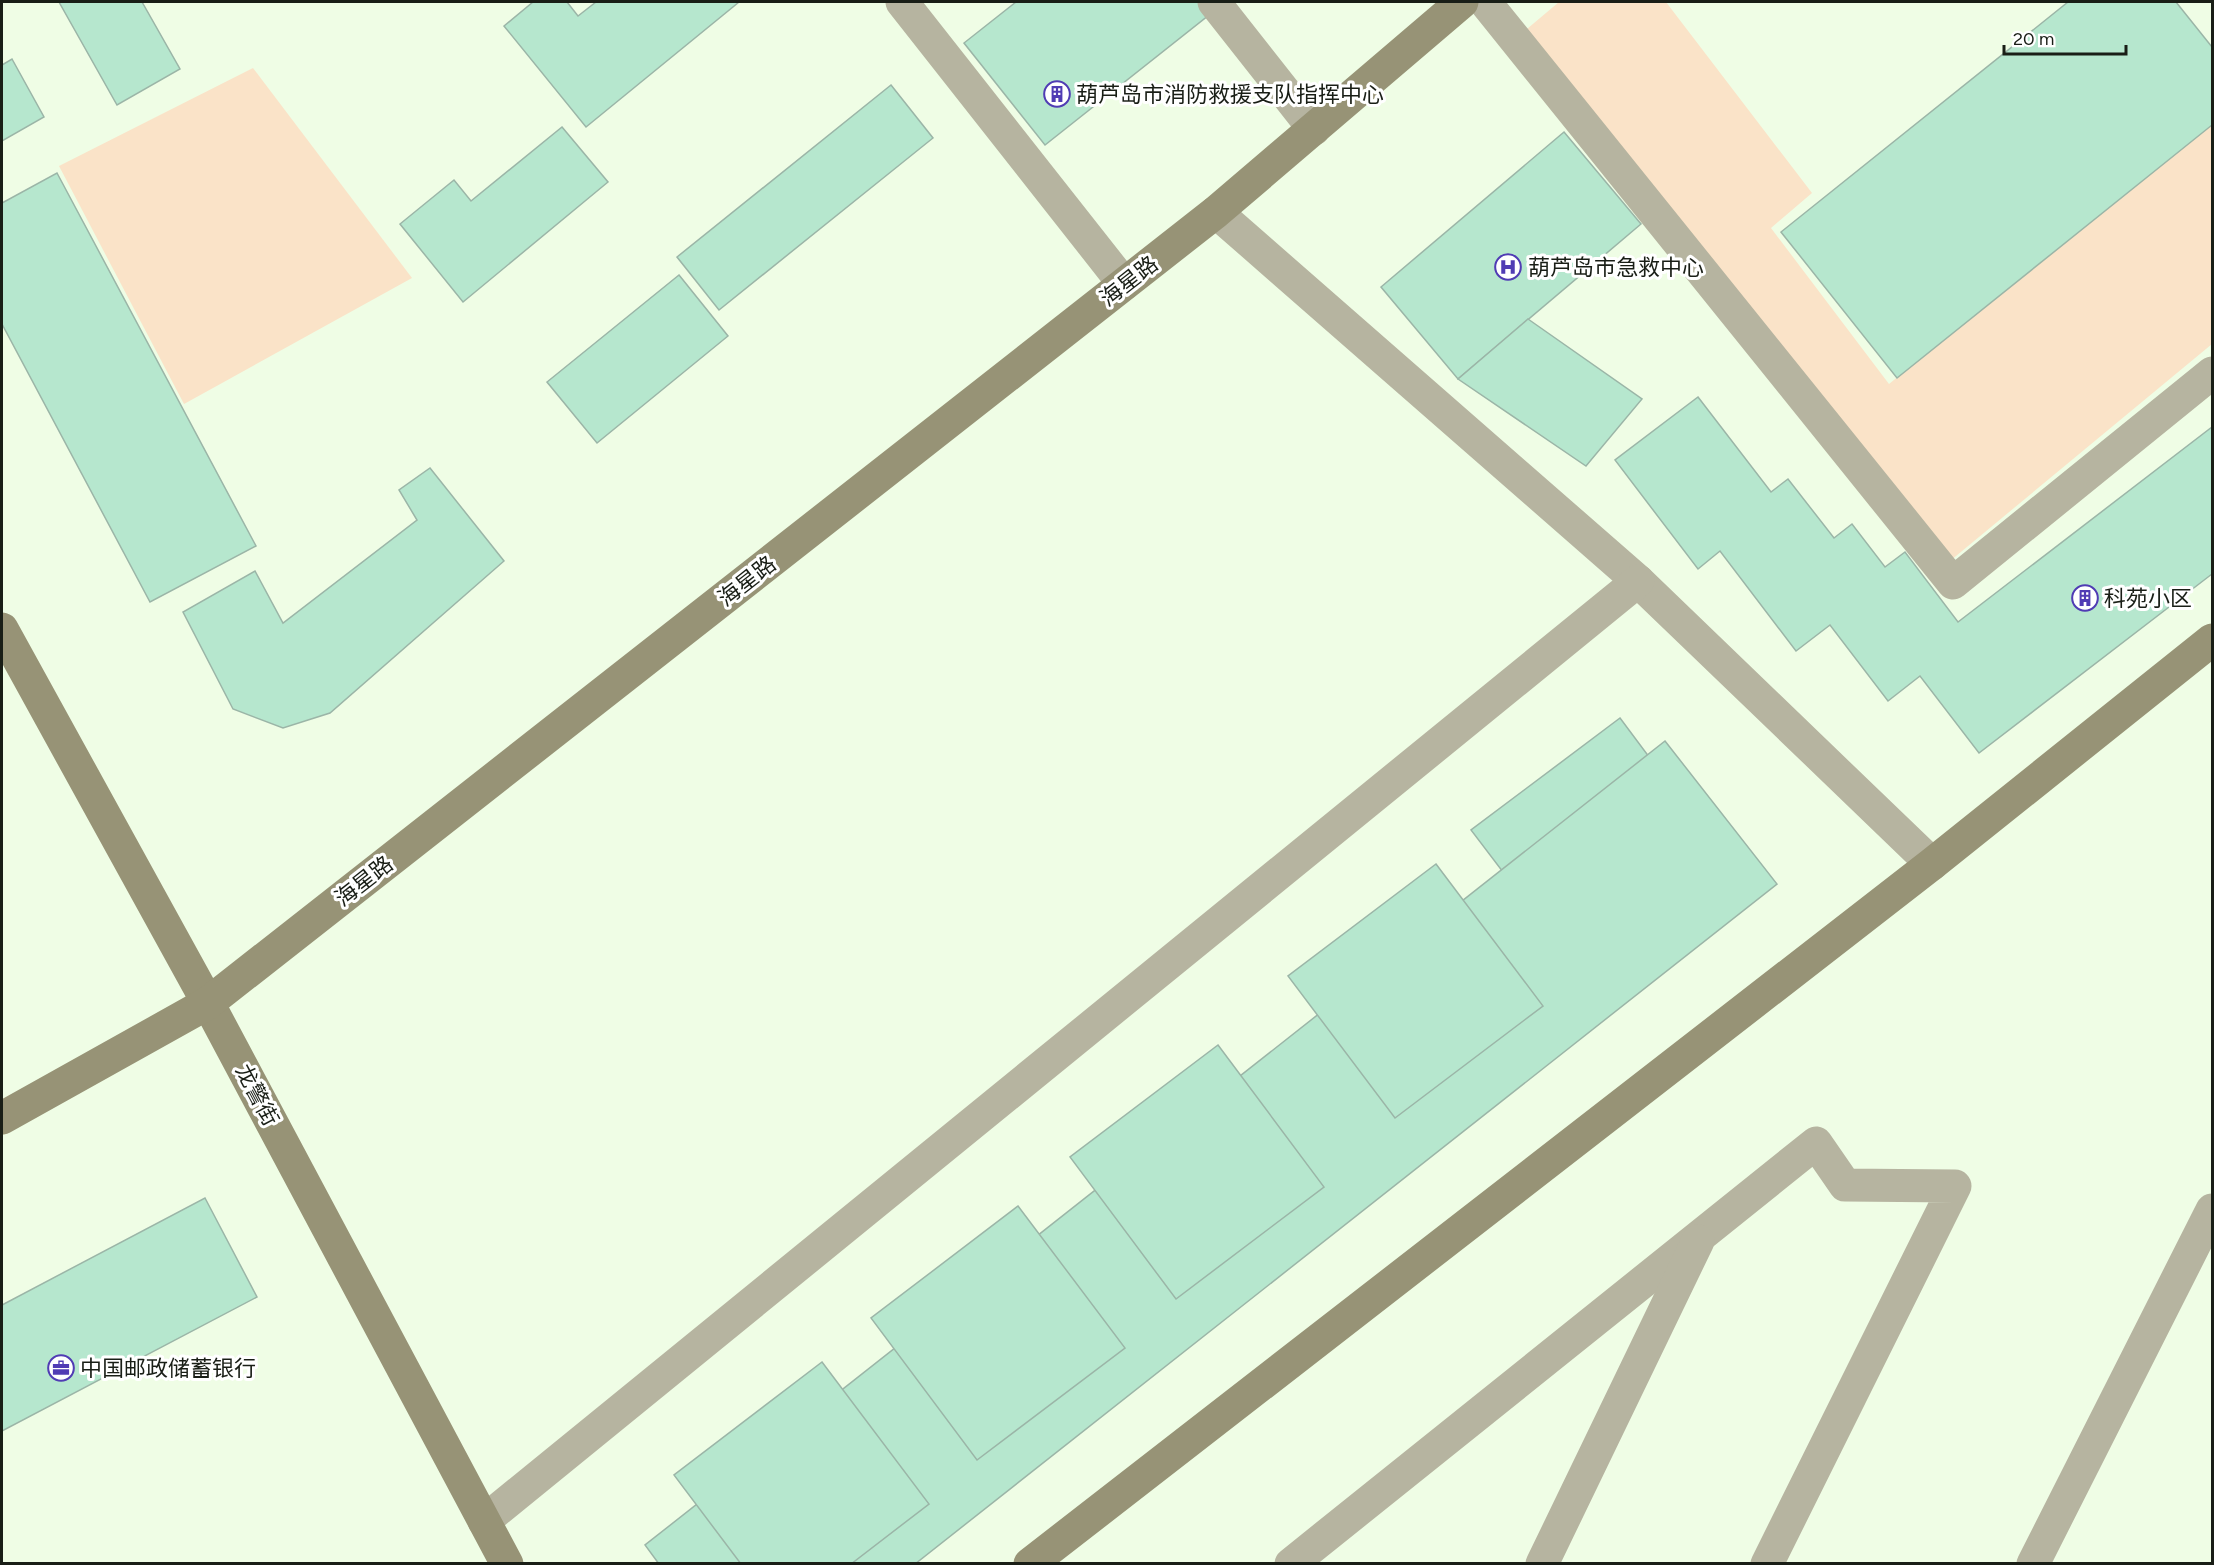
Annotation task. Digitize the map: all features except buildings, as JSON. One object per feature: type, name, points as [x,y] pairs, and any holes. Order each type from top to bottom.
[{"type":"street","points":[[903,2],[1124,284]]},
{"type":"street","points":[[1214,2],[1314,129]]},
{"type":"street","name":"海星路","points":[[2,1118],[208,1003],[1216,212],[1462,2]]},
{"type":"street","points":[[1485,2],[1953,583],[2212,373]]},
{"type":"street","points":[[1216,212],[1638,580],[1932,864]]},
{"type":"street","points":[[484,1521],[1638,580]]},
{"type":"street","name":"龙警街","points":[[2,629],[208,1003],[507,1563]]},
{"type":"street","points":[[1030,1563],[1932,864],[2212,640]]},
{"type":"street","points":[[1291,1563],[1816,1143],[1845,1185],[1955,1186],[1767,1563]]},
{"type":"street","points":[[2032,1563],[2212,1210]]},
{"type":"street","points":[[1542,1563],[1702,1234]]},
{"type":"shaded area","points":[[1559,2],[1666,2],[1812,193],[1771,228],[1889,384],[2212,121],[2212,344],[1950,561],[1521,34]]},
{"type":"shaded area","points":[[253,68],[412,278],[184,404],[59,166]]},
{"type":"place","name":"葫芦岛市消防救援支队指挥中心","points":[[1057,94]]},
{"type":"place","name":"葫芦岛市急救中心","points":[[1508,267]]},
{"type":"place","name":"科苑小区","points":[[2085,598]]},
{"type":"place","name":"中国邮政储蓄银行","points":[[61,1368]]}]
